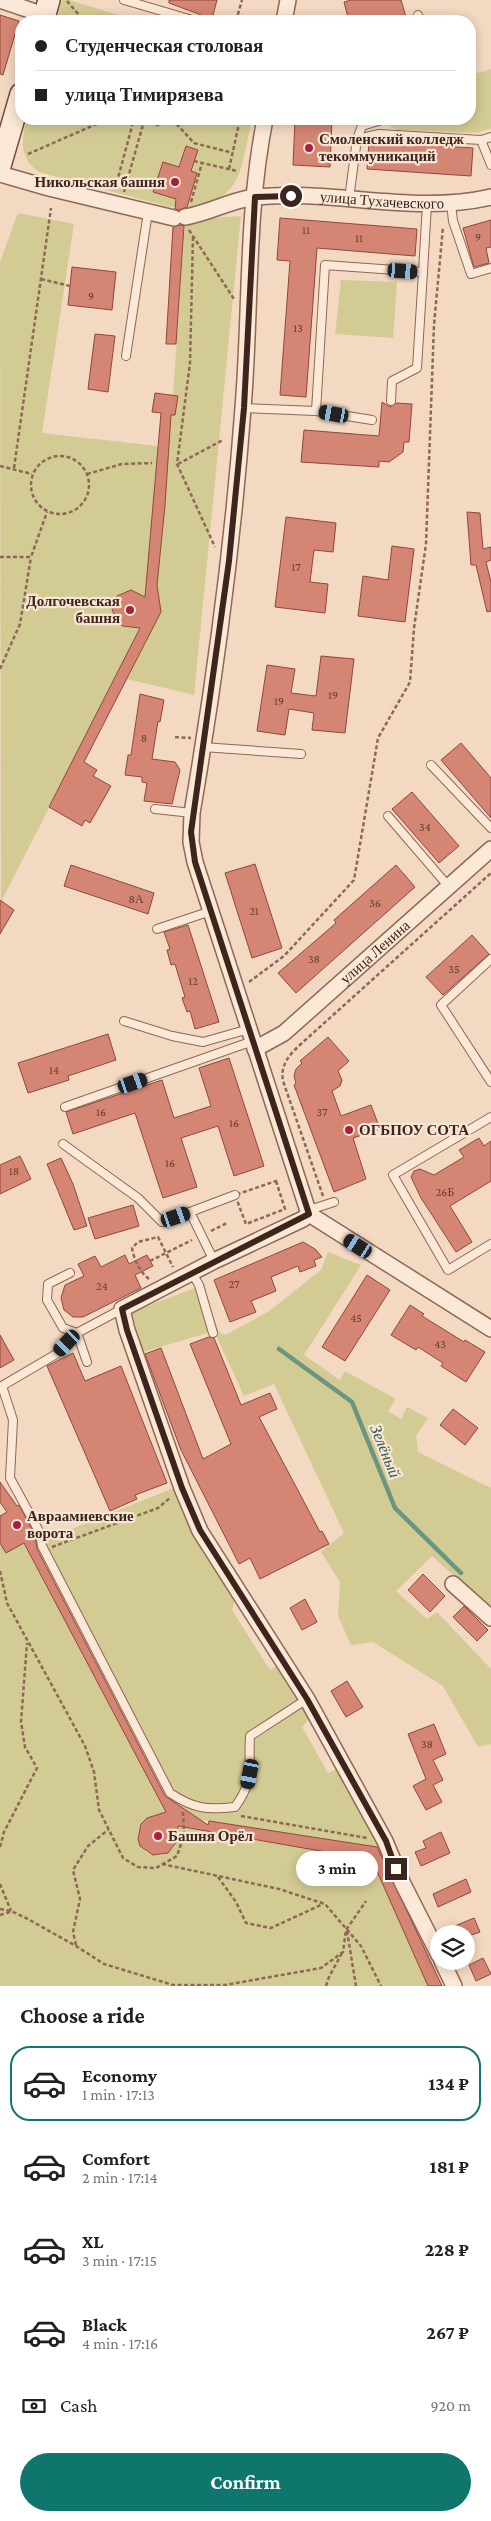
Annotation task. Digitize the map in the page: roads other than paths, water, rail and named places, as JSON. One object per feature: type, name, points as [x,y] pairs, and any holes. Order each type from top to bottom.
[{"type":"street","points":[[0,0],[51,9]]},
{"type":"street","points":[[285,15],[288,0]]},
{"type":"street","points":[[0,166],[15,115]]},
{"type":"street","points":[[264,125],[254,175],[255,197],[244,408],[229,561],[192,813],[193,852],[252,1040],[309,1212],[491,1329]]},
{"type":"street","name":"улица Тухачевского","points":[[0,174],[48,188],[148,212],[185,217],[255,197],[291,196],[427,204],[451,204],[491,197]]},
{"type":"street","name":"улица Ленина","points":[[252,1040],[284,1033],[491,849]]},
{"type":"street","points":[[309,1212],[303,1219],[214,1261],[122,1309],[127,1330],[182,1488],[208,1545],[307,1699],[386,1841],[402,1882],[430,1937]]},
{"type":"street","points":[[454,1584],[491,1618]]},
{"type":"street","points":[[446,1970],[454,1986]]},
{"type":"lane","points":[[124,0],[175,15]]},
{"type":"lane","points":[[349,200],[357,139],[362,126],[365,125]]},
{"type":"lane","points":[[357,139],[379,134],[481,140],[491,137]]},
{"type":"lane","points":[[481,140],[491,165]]},
{"type":"lane","points":[[391,401],[392,381],[417,368],[427,204]]},
{"type":"lane","points":[[451,204],[453,221],[471,274],[491,268]]},
{"type":"lane","points":[[126,356],[148,212]]},
{"type":"lane","points":[[316,411],[325,265],[423,272]]},
{"type":"lane","points":[[244,408],[316,411],[372,420]]},
{"type":"lane","points":[[203,747],[301,754]]},
{"type":"lane","points":[[431,765],[491,828]]},
{"type":"lane","points":[[155,809],[192,813]]},
{"type":"lane","points":[[388,816],[449,886]]},
{"type":"lane","points":[[157,929],[211,911]]},
{"type":"lane","points":[[491,959],[441,1005],[491,1082]]},
{"type":"lane","points":[[124,1021],[172,1036],[203,1042],[252,1040]]},
{"type":"lane","points":[[65,1107],[252,1040]]},
{"type":"lane","points":[[491,1117],[393,1175],[448,1270],[491,1244]]},
{"type":"lane","points":[[63,1144],[138,1198],[162,1222],[235,1195]]},
{"type":"lane","points":[[309,1212],[330,1203]]},
{"type":"lane","points":[[190,1212],[214,1261]]},
{"type":"lane","points":[[70,1273],[48,1284],[47,1300],[62,1328],[77,1333]]},
{"type":"lane","points":[[186,1276],[199,1285],[212,1333]]},
{"type":"lane","points":[[122,1309],[77,1333],[58,1354],[2,1386],[13,1420],[10,1478],[40,1533],[42,1546],[170,1793],[188,1806],[217,1809],[235,1807],[247,1792],[250,1736],[307,1699]]},
{"type":"lane","points":[[77,1333],[87,1362]]},
{"type":"waterway","name":"Зелёный","points":[[279,1349],[352,1402],[395,1508],[461,1573]]},
{"type":"place","name":"Смоленский колледж текоммуникаций","points":[[309,148]]},
{"type":"place","name":"Никольская башня","points":[[175,182]]},
{"type":"place","name":"Долгочевская башня","points":[[130,610]]},
{"type":"place","name":"ОГБПОУ СОТА","points":[[349,1130]]},
{"type":"place","name":"Авраамиевские ворота","points":[[17,1525]]},
{"type":"place","name":"Башня Орёл","points":[[158,1836]]}]
